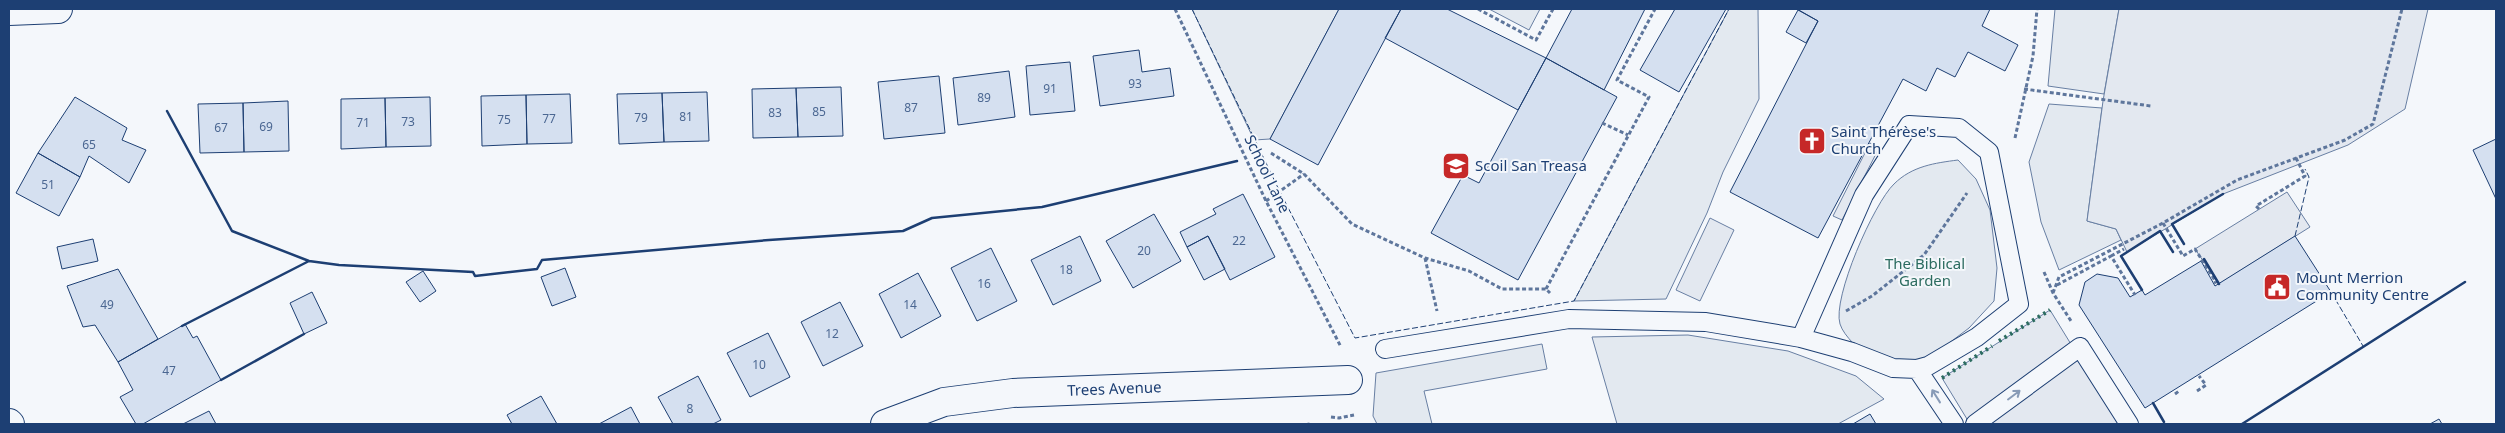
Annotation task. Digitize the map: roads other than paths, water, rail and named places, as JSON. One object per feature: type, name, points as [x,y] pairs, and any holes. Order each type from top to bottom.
[{"type":"street","points":[[9,11],[58,9]]},
{"type":"street","name":"Trees Avenue","points":[[885,424],[944,402],[1013,393],[1348,380]]},
{"type":"lane","points":[[1385,349],[1566,320],[1706,322],[1801,338],[1852,352],[1893,368],[1917,369],[1928,366],[1977,337],[2019,304],[1989,152],[1959,128],[1908,125],[1864,195],[1801,338]]},
{"type":"lane","points":[[1975,424],[2080,347],[2129,424]]},
{"type":"lane","points":[[1917,369],[1954,424]]},
{"type":"place","name":"Saint Thérèse's Church","points":[[1812,141]]},
{"type":"place","name":"Scoil San Treasa","points":[[1456,166]]},
{"type":"place","name":"Mount Merrion Community Centre","points":[[2277,287]]},
{"type":"park label","name":"The Biblical Garden","points":[[1925,272]]}]
